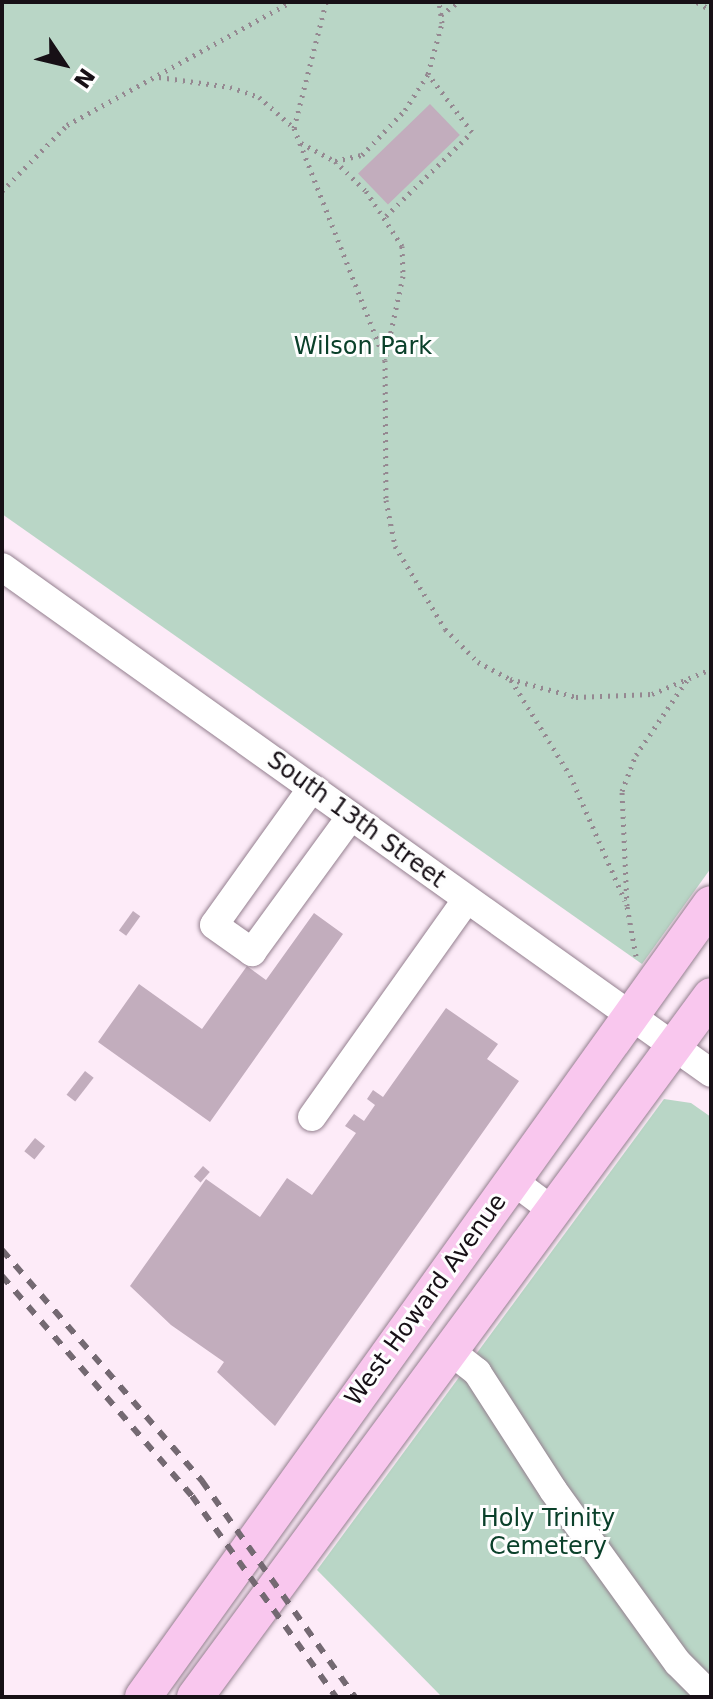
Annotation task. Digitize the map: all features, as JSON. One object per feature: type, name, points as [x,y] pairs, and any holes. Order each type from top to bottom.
[{"type":"main road","name":"West Howard Avenue","points":[[143,1697],[629,1014],[711,904]]},
{"type":"main road","name":"West Howard Avenue","points":[[195,1697],[711,996]]},
{"type":"street","name":"South 13th Street","points":[[2,567],[711,1073]]},
{"type":"street","points":[[312,788],[214,925],[252,952],[351,816]]},
{"type":"street","points":[[312,1117],[467,899]]},
{"type":"street","points":[[512,1180],[552,1210]]},
{"type":"street","points":[[449,1350],[477,1372],[553,1490],[678,1663],[711,1696]]},
{"type":"path","points":[[2,191],[67,125],[291,2]]},
{"type":"path","points":[[294,128],[326,2]]},
{"type":"path","points":[[335,161],[362,155],[405,110],[428,74],[441,15],[439,2]]},
{"type":"path","points":[[441,15],[458,2]]},
{"type":"path","points":[[697,2],[711,10]]},
{"type":"path","points":[[386,216],[472,132],[428,74]]},
{"type":"path","points":[[159,77],[230,87],[259,97],[294,128],[385,360]]},
{"type":"path","points":[[300,142],[335,161],[386,216],[402,246],[403,276],[385,360],[386,500],[395,546],[445,629],[478,662],[510,679],[576,697],[652,694],[711,669]]},
{"type":"path","points":[[510,679],[570,775],[627,906]]},
{"type":"path","points":[[636,956],[627,906],[622,791],[636,755],[688,679]]},
{"type":"green space","name":"Wilson Park","points":[[2,2],[711,2],[711,868],[642,964],[2,514]]},
{"type":"green space","name":"Holy Trinity Cemetery","points":[[664,1099],[691,1103],[711,1117],[711,1697],[442,1697],[317,1570]]},
{"type":"building","points":[[430,104],[460,135],[388,204],[358,173]]},
{"type":"building","points":[[133,911],[140,916],[126,936],[119,930]]},
{"type":"building","points":[[314,913],[343,934],[210,1122],[98,1042],[139,984],[202,1029],[247,966],[266,980]]},
{"type":"building","points":[[446,1008],[498,1044],[487,1059],[519,1081],[275,1426],[217,1372],[224,1362],[171,1325],[130,1286],[206,1179],[260,1217],[287,1178],[312,1195],[356,1133],[345,1126],[354,1114],[364,1121],[375,1105],[367,1099],[373,1090],[383,1097]]},
{"type":"building","points":[[85,1071],[94,1078],[75,1101],[67,1095]]},
{"type":"building","points":[[35,1138],[45,1146],[34,1159],[24,1151]]},
{"type":"building","points":[[203,1166],[210,1172],[201,1182],[194,1177]]},
{"type":"railway","points":[[2,1250],[202,1481],[355,1697]]},
{"type":"railway","points":[[2,1276],[192,1496],[336,1697]]}]
